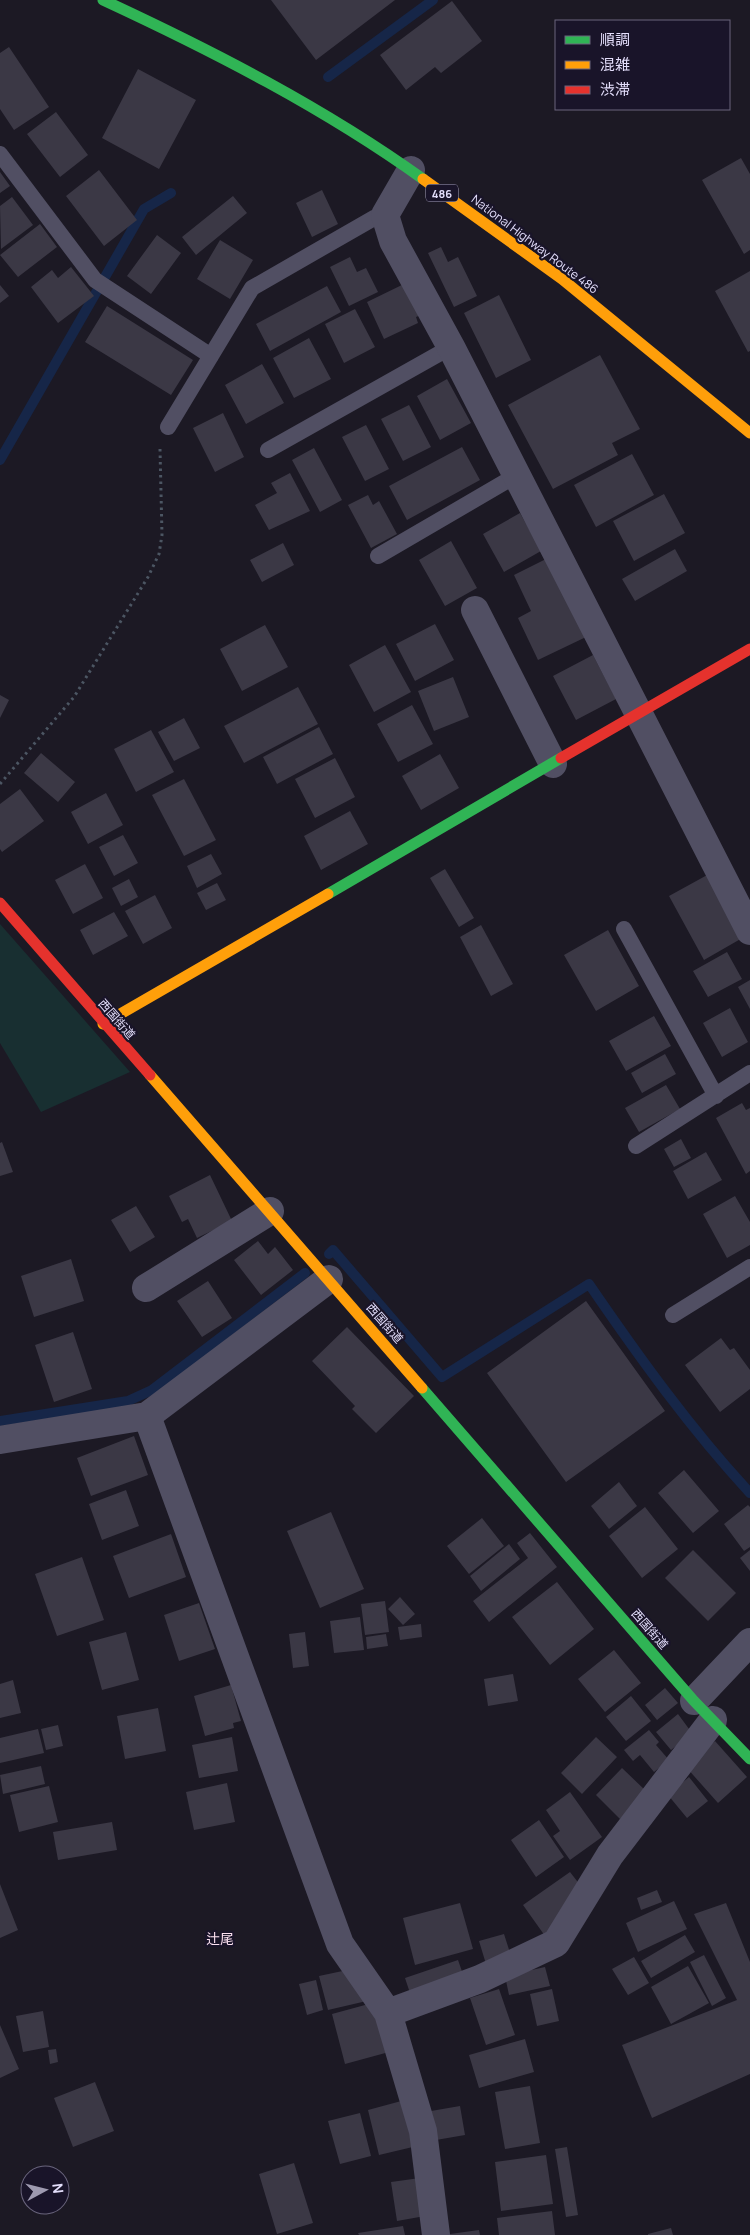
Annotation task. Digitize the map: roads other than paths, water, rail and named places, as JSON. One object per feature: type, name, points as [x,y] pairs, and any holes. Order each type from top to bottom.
[{"type":"main road","name":"National Highway Route 486","points":[[103,0],[202,46],[382,150],[562,279],[750,433]]},
{"type":"main road","points":[[103,1024],[750,649]]},
{"type":"main road","name":"西国街道","points":[[0,903],[103,1024],[330,1279],[703,1711],[750,1759]]},
{"type":"street","points":[[411,170],[385,215],[393,241],[451,347],[750,931]]},
{"type":"street","points":[[475,610],[553,764]]},
{"type":"street","points":[[146,1288],[270,1211]]},
{"type":"street","points":[[0,1440],[147,1416],[330,1279]]},
{"type":"street","points":[[147,1416],[340,1944],[388,2013],[423,2132],[436,2235]]},
{"type":"street","points":[[388,2013],[480,1979],[556,1943],[610,1855],[750,1642]]},
{"type":"lane","points":[[0,154],[100,284],[211,356]]},
{"type":"lane","points":[[168,427],[252,288],[374,218],[385,215]]},
{"type":"lane","points":[[268,450],[451,347]]},
{"type":"lane","points":[[378,556],[517,476]]},
{"type":"lane","points":[[624,928],[716,1096]]},
{"type":"lane","points":[[636,1146],[750,1073]]},
{"type":"lane","points":[[673,1315],[750,1266]]},
{"type":"waterway","points":[[328,77],[433,0]]},
{"type":"waterway","points":[[0,460],[144,209],[171,193]]},
{"type":"waterway","points":[[329,1254],[333,1250],[442,1377],[589,1284],[666,1392],[750,1493]]},
{"type":"waterway","points":[[0,1421],[128,1401],[152,1390],[305,1273]]},
{"type":"district","name":"辻尾","points":[[220,1938]]}]
